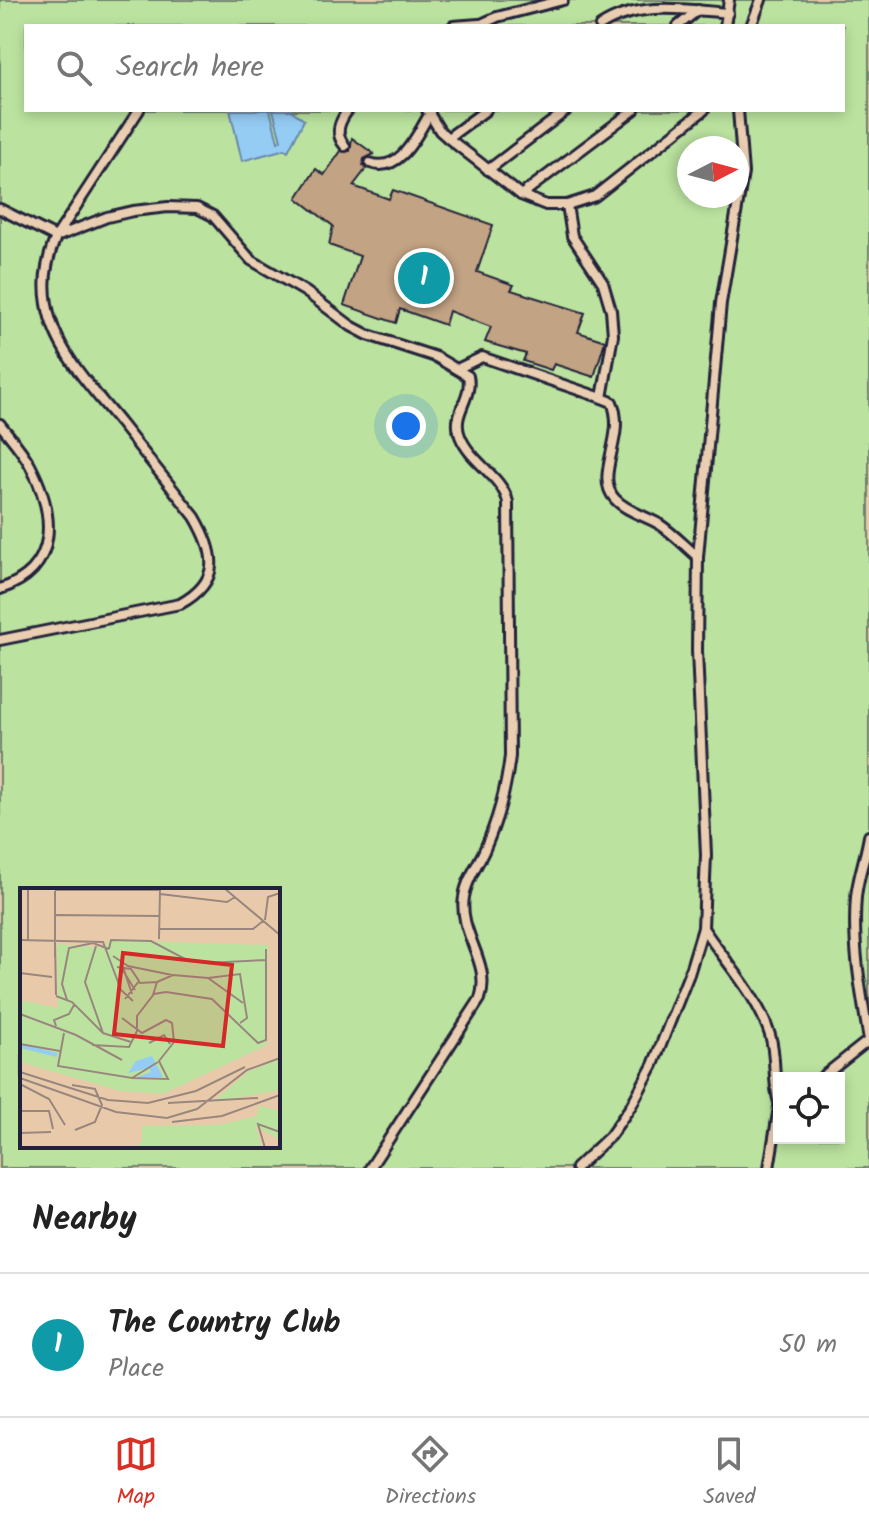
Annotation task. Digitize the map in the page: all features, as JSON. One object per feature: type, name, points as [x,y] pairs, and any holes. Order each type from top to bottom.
[{"type":"lane","points":[[482,24],[563,0]]},
{"type":"lane","points":[[725,24],[729,0]]},
{"type":"lane","points":[[752,24],[761,0]]},
{"type":"lane","points":[[604,24],[622,14],[644,10],[728,13]]},
{"type":"lane","points":[[680,24],[698,10]]},
{"type":"lane","points":[[0,640],[180,604],[198,594],[209,577],[211,556],[206,536],[195,517],[85,379],[53,327],[47,306],[45,288],[49,253],[56,237],[138,112]]},
{"type":"lane","points":[[345,146],[339,130],[347,112]]},
{"type":"lane","points":[[370,163],[380,166],[395,163],[430,112],[448,138],[521,195],[546,205],[567,205],[595,196],[701,112]]},
{"type":"lane","points":[[448,138],[483,112]]},
{"type":"lane","points":[[488,170],[564,112]]},
{"type":"lane","points":[[521,195],[631,112]]},
{"type":"lane","points":[[576,1168],[610,1136],[631,1106],[653,1065],[689,974],[703,928],[706,855],[697,651],[698,557],[721,303],[743,173],[738,112]]},
{"type":"lane","points":[[567,205],[572,236],[603,283],[611,310],[613,335],[602,398]]},
{"type":"lane","points":[[0,209],[56,237],[107,217],[133,211],[197,208],[213,216],[251,260],[306,292],[351,326],[368,335],[436,357],[468,376],[468,398],[457,417],[460,437],[467,451],[501,487],[508,502],[509,770],[499,817],[464,898],[468,931],[483,969],[484,986],[480,999],[370,1168]]},
{"type":"lane","points":[[457,369],[482,357],[612,402],[618,417],[618,433],[607,470],[608,488],[623,505],[658,524],[698,557]]},
{"type":"lane","points":[[0,424],[29,463],[40,488],[48,527],[46,550],[37,565],[24,578],[0,589]]},
{"type":"lane","points":[[829,1072],[869,1040],[857,968],[855,933],[856,895],[869,836]]},
{"type":"lane","points":[[703,928],[741,980],[763,1018],[774,1050],[776,1072]]},
{"type":"lane","points":[[769,1168],[773,1143]]},
{"type":"green space","points":[[0,0],[869,0],[869,1168],[0,1168]]},
{"type":"water","points":[[230,112],[270,112],[278,142],[281,140],[274,112],[294,112],[304,120],[288,151],[285,149],[242,161]]},
{"type":"building","points":[[352,138],[374,154],[364,159],[366,169],[353,186],[389,199],[393,190],[493,225],[477,272],[514,285],[511,290],[585,313],[578,332],[605,341],[594,377],[554,364],[551,370],[523,361],[526,354],[485,342],[491,327],[449,311],[445,325],[400,309],[396,323],[344,305],[360,256],[329,245],[333,226],[297,198],[316,169],[324,175],[341,151],[350,151]]},
{"type":"place","name":"The Country Club","points":[[424,278]]}]
